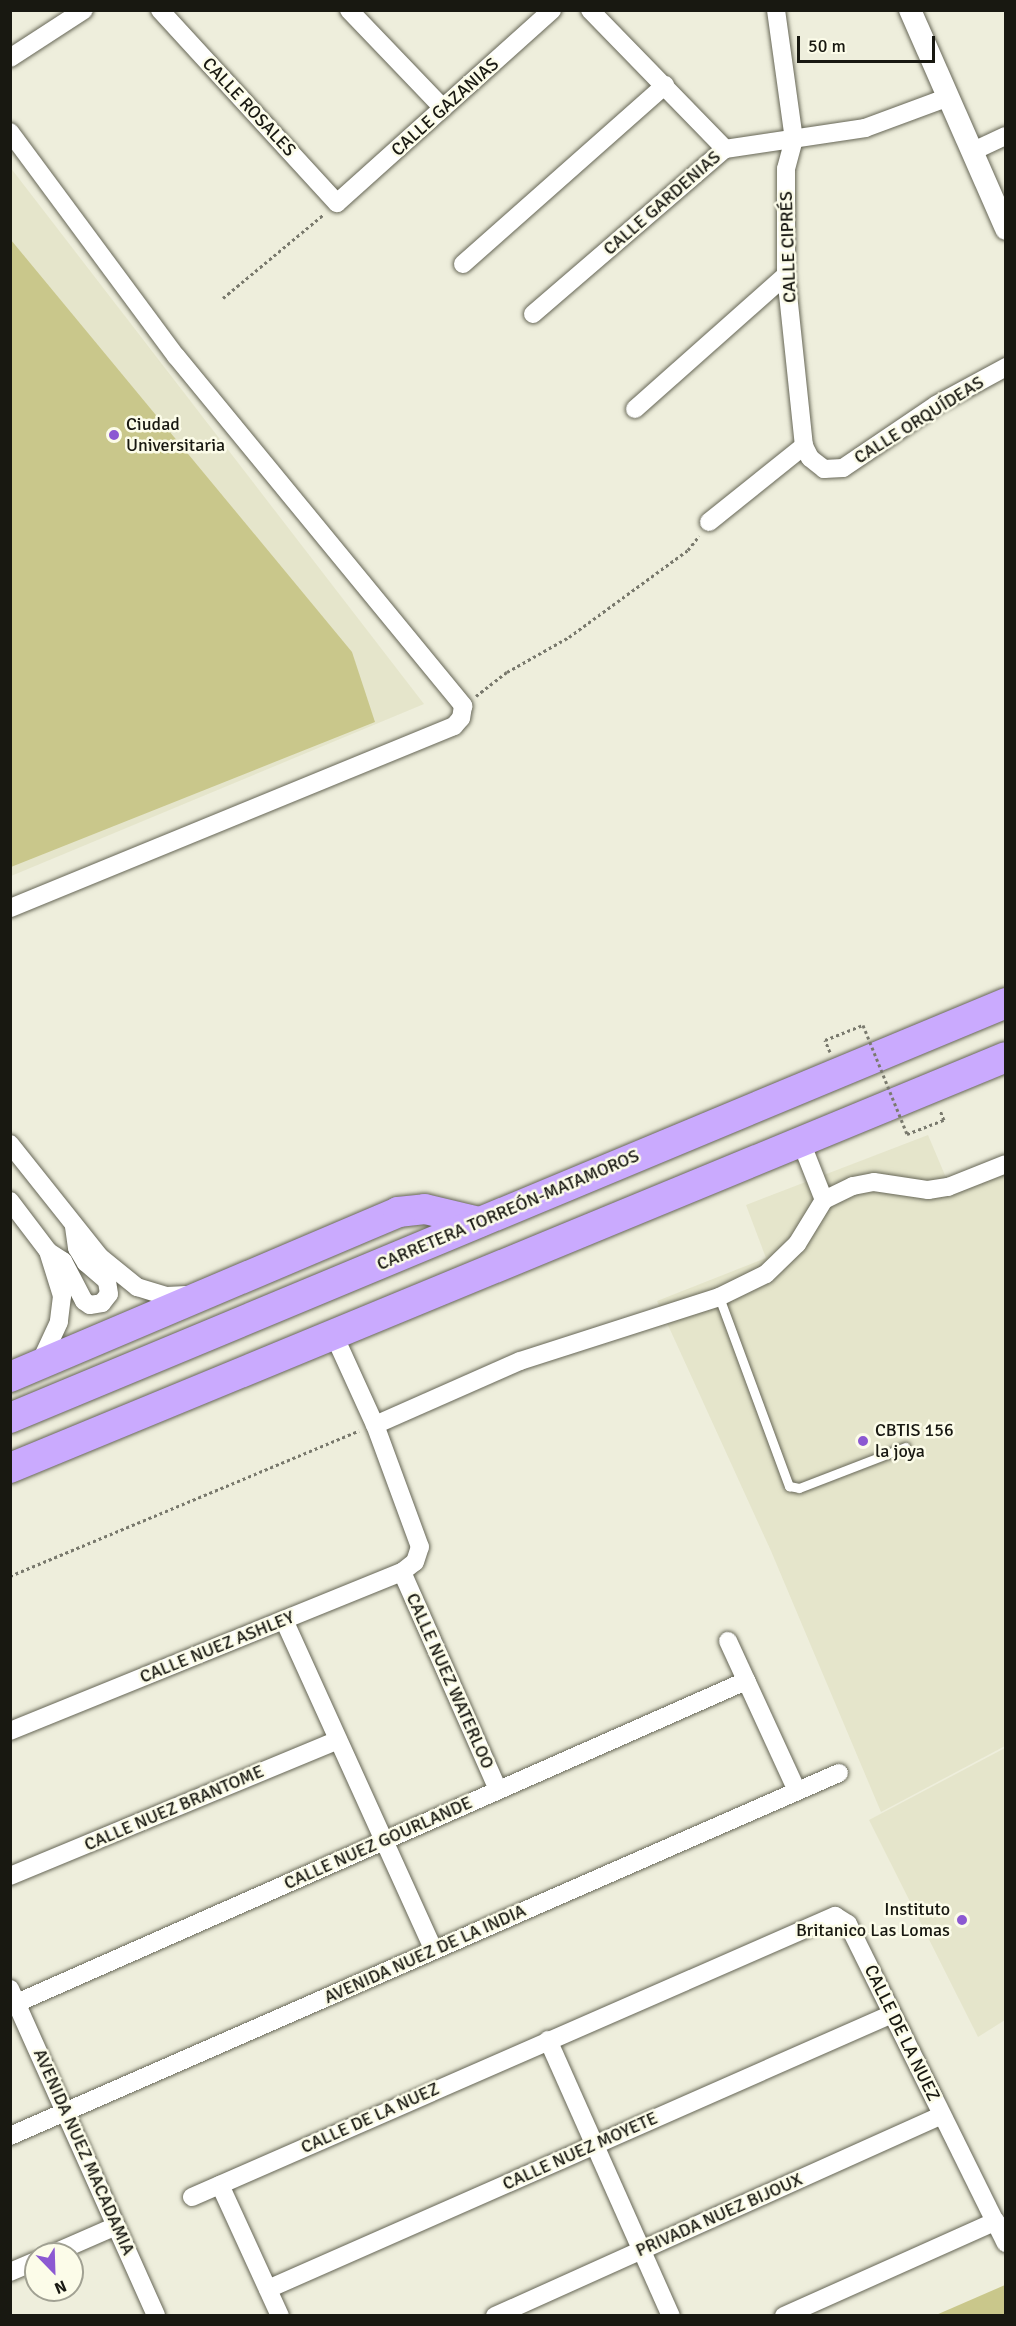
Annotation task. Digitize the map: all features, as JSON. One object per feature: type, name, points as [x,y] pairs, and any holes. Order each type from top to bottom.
[{"type":"highway","name":"CARRETERA TORREÓN-MATAMOROS","points":[[10,1418],[1005,1003]]},
{"type":"highway","points":[[10,1468],[1005,1057]]},
{"type":"highway","points":[[10,1377],[398,1212],[425,1209],[479,1222]]},
{"type":"street","points":[[10,58],[84,10]]},
{"type":"street","name":"CALLE ROSALES","points":[[160,10],[337,203]]},
{"type":"street","points":[[349,10],[443,108]]},
{"type":"street","name":"CALLE GAZANIAS","points":[[337,203],[552,10]]},
{"type":"street","points":[[590,10],[725,148]]},
{"type":"street","name":"CALLE CIPRÉS","points":[[776,10],[794,140],[786,169],[786,275],[804,446]]},
{"type":"street","points":[[910,10],[1005,229]]},
{"type":"street","points":[[463,264],[665,85]]},
{"type":"street","name":"CALLE GARDENIAS","points":[[533,314],[725,148],[794,140],[865,128],[949,97]]},
{"type":"street","points":[[10,132],[176,356],[463,706],[461,718],[454,726],[10,908]]},
{"type":"street","points":[[971,152],[1005,136]]},
{"type":"street","points":[[635,410],[786,275]]},
{"type":"street","name":"CALLE ORQUÍDEAS","points":[[804,446],[816,465],[832,470],[843,468],[936,405],[1005,367]]},
{"type":"street","points":[[709,522],[804,446]]},
{"type":"street","points":[[801,1142],[824,1200]]},
{"type":"street","points":[[10,1144],[100,1257],[137,1287],[167,1296],[207,1294]]},
{"type":"street","points":[[334,1335],[375,1425],[520,1361],[719,1297],[779,1263],[824,1200],[874,1182],[928,1190],[948,1188],[1005,1164]]},
{"type":"street","points":[[10,1201],[48,1251],[63,1261],[84,1301],[90,1305],[102,1303],[109,1294],[107,1281],[86,1263],[77,1248],[74,1224]]},
{"type":"street","points":[[39,1365],[59,1322],[62,1296],[48,1251]]},
{"type":"street","name":"CALLE NUEZ ASHLEY","points":[[10,1731],[402,1572],[418,1556],[420,1547],[375,1425]]},
{"type":"street","name":"CALLE NUEZ WATERLOO","points":[[402,1572],[498,1790]]},
{"type":"street","points":[[284,1620],[434,1950]]},
{"type":"street","points":[[728,1641],[797,1791]]},
{"type":"street","name":"CALLE NUEZ GOURLANDE","points":[[13,2000],[383,1841],[746,1680]]},
{"type":"street","name":"CALLE NUEZ BRANTOME","points":[[10,1876],[338,1740]]},
{"type":"street","name":"AVENIDA NUEZ DE LA INDIA","points":[[10,2136],[839,1773]]},
{"type":"street","name":"CALLE DE LA NUEZ","points":[[192,2197],[829,1916],[848,1924],[1005,2243]]},
{"type":"street","name":"AVENIDA NUEZ MACADAMIA","points":[[13,2000],[67,2112],[156,2316]]},
{"type":"street","name":"CALLE NUEZ MOYETE","points":[[268,2289],[892,2014]]},
{"type":"street","points":[[548,2040],[671,2316]]},
{"type":"street","name":"PRIVADA NUEZ BIJOUX","points":[[495,2316],[942,2115]]},
{"type":"street","points":[[220,2185],[280,2316]]},
{"type":"street","points":[[784,2316],[996,2221]]},
{"type":"street","points":[[79,2242],[116,2226]]},
{"type":"street","points":[[10,2272],[24,2266]]},
{"type":"lane","points":[[719,1297],[789,1486],[799,1488],[906,1447]]},
{"type":"path","points":[[223,298],[337,203]]},
{"type":"path","points":[[463,706],[507,672],[569,638],[688,550],[709,522]]},
{"type":"path","points":[[837,1073],[825,1040],[863,1025],[908,1134]]},
{"type":"path","points":[[10,1576],[375,1425]]},
{"type":"shaded area","name":"Ciudad Universitaria","points":[[10,167],[424,704],[11,876],[10,876]]},
{"type":"shaded area","name":"Ciudad Universitaria","points":[[11,240],[352,652],[375,722],[11,867]]},
{"type":"shaded area","name":"CBTIS 156 la joya","points":[[928,1135],[947,1180],[1005,1157],[1005,1746],[881,1812],[771,1551],[657,1301],[766,1258],[746,1205]]},
{"type":"shaded area","name":"Instituto Britanico Las Lomas","points":[[1005,1748],[1005,2020],[978,2037],[869,1820]]},
{"type":"shaded area","points":[[1005,2285],[1005,2315],[936,2315]]},
{"type":"place","name":"Ciudad Universitaria","points":[[114,435]]},
{"type":"place","name":"CBTIS 156 la joya","points":[[863,1441]]},
{"type":"place","name":"Instituto Britanico Las Lomas","points":[[962,1920]]}]
